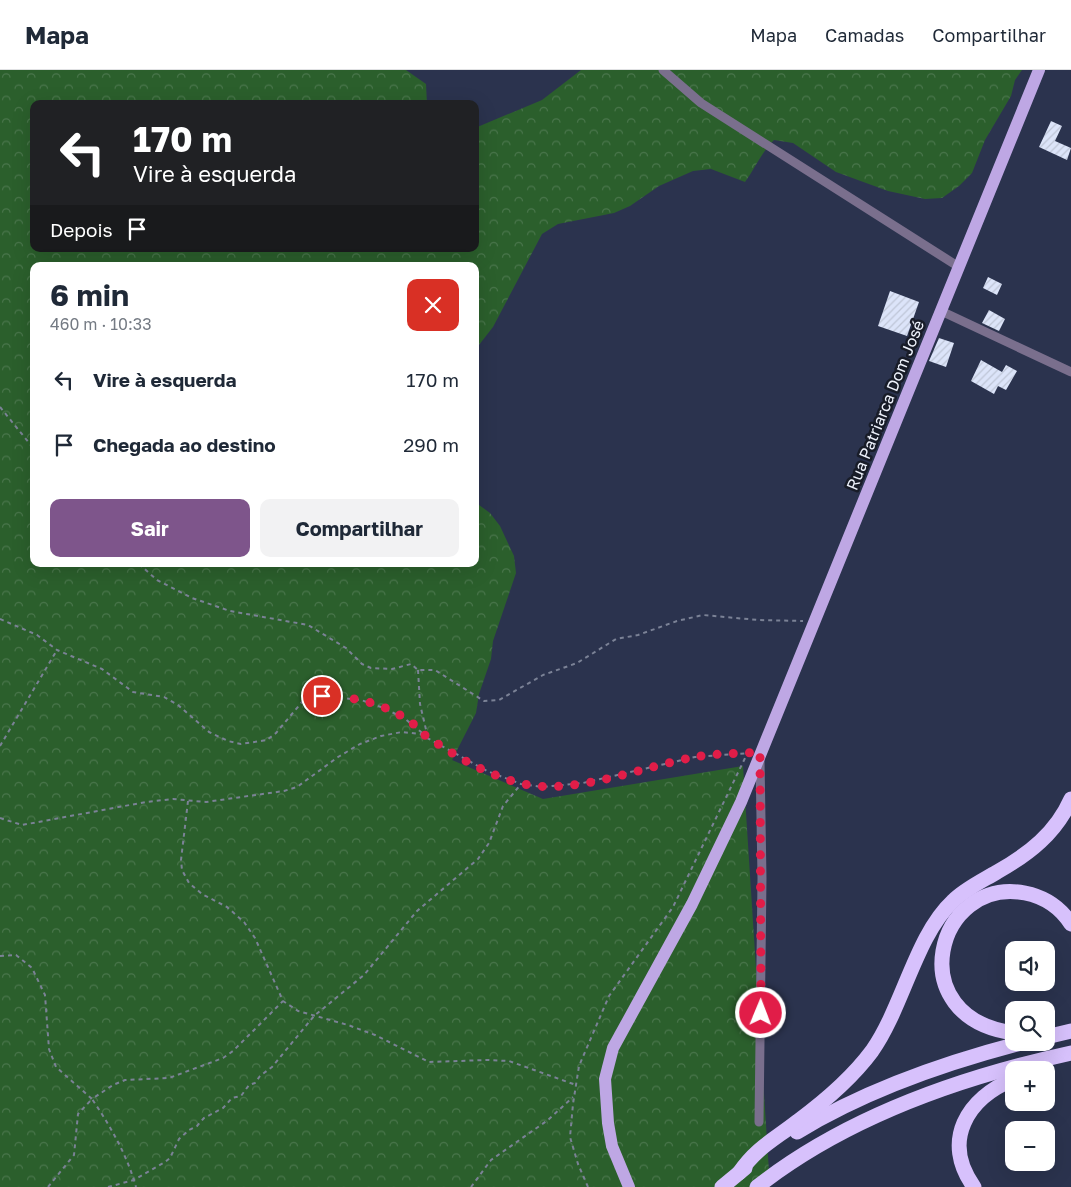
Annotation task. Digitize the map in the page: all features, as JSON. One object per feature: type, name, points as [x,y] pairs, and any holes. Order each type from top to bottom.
[{"type":"highway","points":[[739,1173],[753,1153],[822,1103],[864,1061],[894,1014],[926,939],[943,911],[966,891],[1036,846],[1057,825],[1071,799]]},
{"type":"highway","points":[[1005,1032],[971,1020],[960,1011],[951,999],[942,971],[942,956],[945,940],[952,926],[961,913],[978,900],[997,893],[1016,891],[1036,895],[1053,904],[1071,924]]},
{"type":"highway","points":[[1055,1031],[1071,1031]]},
{"type":"highway","points":[[1055,1035],[1071,1031]]},
{"type":"highway","points":[[722,1187],[790,1136],[832,1112],[943,1067],[1005,1048]]},
{"type":"highway","points":[[1052,1061],[1065,1054]]},
{"type":"highway","points":[[756,1187],[829,1141],[903,1105],[954,1086],[1065,1054]]},
{"type":"highway","points":[[974,1187],[961,1157],[960,1144],[966,1117],[983,1096],[1005,1084]]},
{"type":"main road","name":"Rua Patriarca Dom José","points":[[629,1187],[612,1146],[608,1123],[605,1079],[613,1048],[716,859],[754,753],[812,623],[1039,70]]},
{"type":"street","points":[[663,70],[701,103],[959,267]]},
{"type":"street","points":[[941,311],[1071,372]]},
{"type":"street","points":[[754,753],[762,898],[759,1122]]},
{"type":"path","points":[[0,407],[30,444]]},
{"type":"path","points":[[142,567],[156,580],[192,598],[230,611],[308,625],[346,648],[362,664],[371,668],[392,669],[411,664],[418,670],[435,670],[484,701],[499,700],[543,675],[577,662],[616,639],[638,635],[686,619],[703,615],[758,620],[796,620],[812,623]]},
{"type":"path","points":[[0,620],[36,635],[57,650],[102,669],[133,692],[164,697],[178,705],[209,732],[241,744],[267,740],[276,733],[302,702],[308,698],[322,696],[338,696],[381,707],[404,718],[428,738]]},
{"type":"path","points":[[0,746],[57,650]]},
{"type":"path","points":[[418,670],[420,704],[428,738]]},
{"type":"path","points":[[0,818],[22,825],[146,802],[172,799],[228,801],[284,791],[297,787],[338,757],[367,741],[402,732],[420,734],[468,762],[521,784],[561,786],[630,773],[695,757],[754,753]]},
{"type":"path","points":[[588,1187],[578,1164],[570,1137],[579,1066],[609,996],[673,907],[754,753]]},
{"type":"path","points":[[108,1187],[134,1180],[166,1162],[170,1158],[179,1139],[189,1130],[197,1126],[204,1118],[223,1108],[232,1098],[241,1096],[250,1085],[256,1083],[289,1049],[314,1016],[364,975],[417,911],[478,859],[489,843],[503,806],[521,784]]},
{"type":"path","points":[[188,801],[181,860],[182,870],[189,883],[227,907],[244,922],[255,938],[283,1001],[298,1011],[375,1035],[429,1062],[509,1061],[576,1085]]},
{"type":"path","points":[[0,956],[16,955],[32,968],[45,995],[49,1049],[56,1067],[92,1100],[109,1124],[129,1163],[136,1187]]},
{"type":"path","points":[[48,1187],[74,1155],[78,1114],[92,1100],[113,1085],[125,1080],[169,1078],[223,1058],[233,1052],[283,1001]]},
{"type":"path","points":[[471,1187],[491,1160],[548,1120],[574,1096]]},
{"type":"green space","points":[[0,70],[406,70],[426,84],[427,100],[30,100],[30,252],[479,252],[479,126],[542,100],[581,70],[1022,70],[1015,80],[1011,96],[985,140],[972,173],[959,186],[942,198],[925,199],[888,191],[836,172],[793,143],[774,140],[745,182],[711,169],[693,171],[659,186],[630,206],[614,213],[558,224],[542,234],[493,327],[479,345],[479,262],[30,262],[30,567],[479,567],[479,505],[490,513],[500,526],[514,556],[516,573],[493,641],[491,659],[479,694],[476,713],[452,760],[543,799],[743,766],[770,1187],[0,1187]]},
{"type":"building","points":[[1051,121],[1062,126],[1055,141],[1071,148],[1067,160],[1039,147]]},
{"type":"building","points":[[988,277],[1002,284],[997,295],[983,288]]},
{"type":"building","points":[[890,291],[919,302],[907,336],[878,326]]},
{"type":"building","points":[[989,310],[1005,319],[999,331],[982,323]]},
{"type":"building","points":[[939,338],[954,343],[946,367],[929,361]]},
{"type":"building","points":[[981,360],[1002,372],[1006,365],[1017,371],[1006,390],[998,386],[994,394],[971,381]]},
{"type":"route","points":[[322,696],[338,696],[361,700],[381,707],[404,718],[428,738],[468,762],[521,784],[561,786],[630,773],[695,757],[760,752],[762,878],[761,1013]]}]
